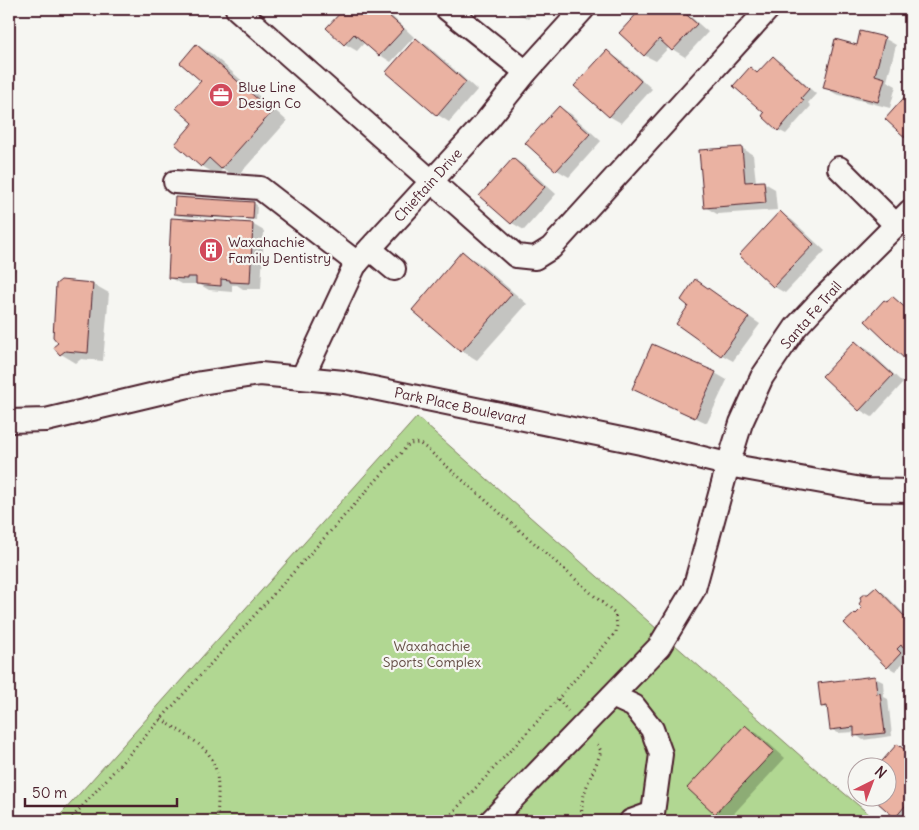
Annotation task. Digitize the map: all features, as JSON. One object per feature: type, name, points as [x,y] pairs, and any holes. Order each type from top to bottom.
[{"type":"street","points":[[237,9],[516,256],[535,258],[551,248],[768,9]]},
{"type":"street","points":[[447,9],[526,72]]},
{"type":"street","name":"Chieftain Drive","points":[[302,378],[363,256],[485,123],[526,72],[582,9]]},
{"type":"street","points":[[839,168],[903,218]]},
{"type":"street","points":[[175,182],[260,188],[363,256],[394,269]]},
{"type":"street","name":"Santa Fe Trail","points":[[491,821],[659,647],[694,589],[741,423],[762,377],[796,327],[903,218]]},
{"type":"street","name":"Park Place Boulevard","points":[[9,421],[46,420],[201,383],[260,374],[353,384],[641,443],[728,464],[867,490],[910,491]]},
{"type":"street","points":[[612,696],[634,706],[652,728],[661,754],[653,813],[631,821]]},
{"type":"path","points":[[69,821],[409,444],[419,444],[615,614],[617,625],[616,632],[611,639],[446,821]]},
{"type":"path","points":[[558,699],[593,737],[601,751],[587,785],[582,804],[583,821]]},
{"type":"path","points":[[161,719],[199,743],[209,753],[216,766],[219,788],[217,821]]},
{"type":"green space","name":"Waxahachie Sports Complex","points":[[417,417],[846,795],[846,808],[862,808],[877,821],[55,821]]},
{"type":"building","points":[[344,9],[381,9],[404,29],[379,56],[354,34],[344,45],[326,28]]},
{"type":"building","points":[[641,9],[680,9],[697,24],[672,51],[659,39],[644,56],[619,33]]},
{"type":"building","points":[[860,31],[885,37],[875,75],[885,78],[878,102],[823,88],[835,39],[857,45]]},
{"type":"building","points":[[416,38],[466,82],[437,116],[386,72]]},
{"type":"building","name":"Blue Line Design Co","points":[[196,44],[272,112],[221,169],[209,158],[201,167],[175,144],[193,123],[176,108],[201,81],[180,63]]},
{"type":"building","points":[[607,50],[641,81],[609,117],[574,86]]},
{"type":"building","points":[[773,56],[809,89],[801,98],[804,100],[778,131],[762,116],[764,113],[733,86],[750,67],[757,73]]},
{"type":"building","points":[[910,91],[910,142],[885,119]]},
{"type":"building","points":[[559,106],[590,134],[556,171],[525,143]]},
{"type":"building","points":[[742,147],[745,182],[764,181],[766,203],[704,208],[699,150]]},
{"type":"building","points":[[513,158],[545,187],[511,224],[479,196]]},
{"type":"building","points":[[175,197],[254,202],[253,219],[174,214]]},
{"type":"building","points":[[780,211],[814,244],[773,287],[739,255]]},
{"type":"building","name":"Waxahachie Family Dentistry","points":[[171,218],[253,223],[250,283],[230,282],[230,280],[221,279],[221,286],[196,284],[196,277],[187,277],[187,279],[168,278]]},
{"type":"building","points":[[462,251],[512,294],[461,352],[412,310]]},
{"type":"building","points":[[695,279],[749,317],[721,356],[676,324],[688,306],[681,300]]},
{"type":"building","points":[[61,280],[93,283],[88,353],[65,351],[60,355],[53,347],[58,343],[53,337],[56,284]]},
{"type":"building","points":[[892,296],[910,312],[910,364],[865,321],[884,300],[887,302]]},
{"type":"building","points":[[855,341],[893,375],[859,411],[822,376]]},
{"type":"building","points":[[652,344],[716,372],[695,418],[632,389]]},
{"type":"building","points":[[910,576],[910,590],[904,586]]},
{"type":"building","points":[[876,587],[910,622],[910,642],[903,648],[901,645],[897,649],[901,653],[887,668],[844,623],[862,608],[859,604],[861,601],[860,597],[868,594]]},
{"type":"building","points":[[875,676],[877,694],[880,693],[885,733],[854,736],[854,727],[830,730],[827,706],[821,707],[818,683]]},
{"type":"building","points":[[745,725],[774,751],[715,814],[687,788]]},
{"type":"building","points":[[897,744],[904,749],[907,746],[910,748],[910,800],[895,818],[884,808],[896,808],[896,758],[885,758]]},
{"type":"place","name":"Blue Line Design Co","points":[[221,95]]},
{"type":"place","name":"Waxahachie Family Dentistry","points":[[211,250]]}]
